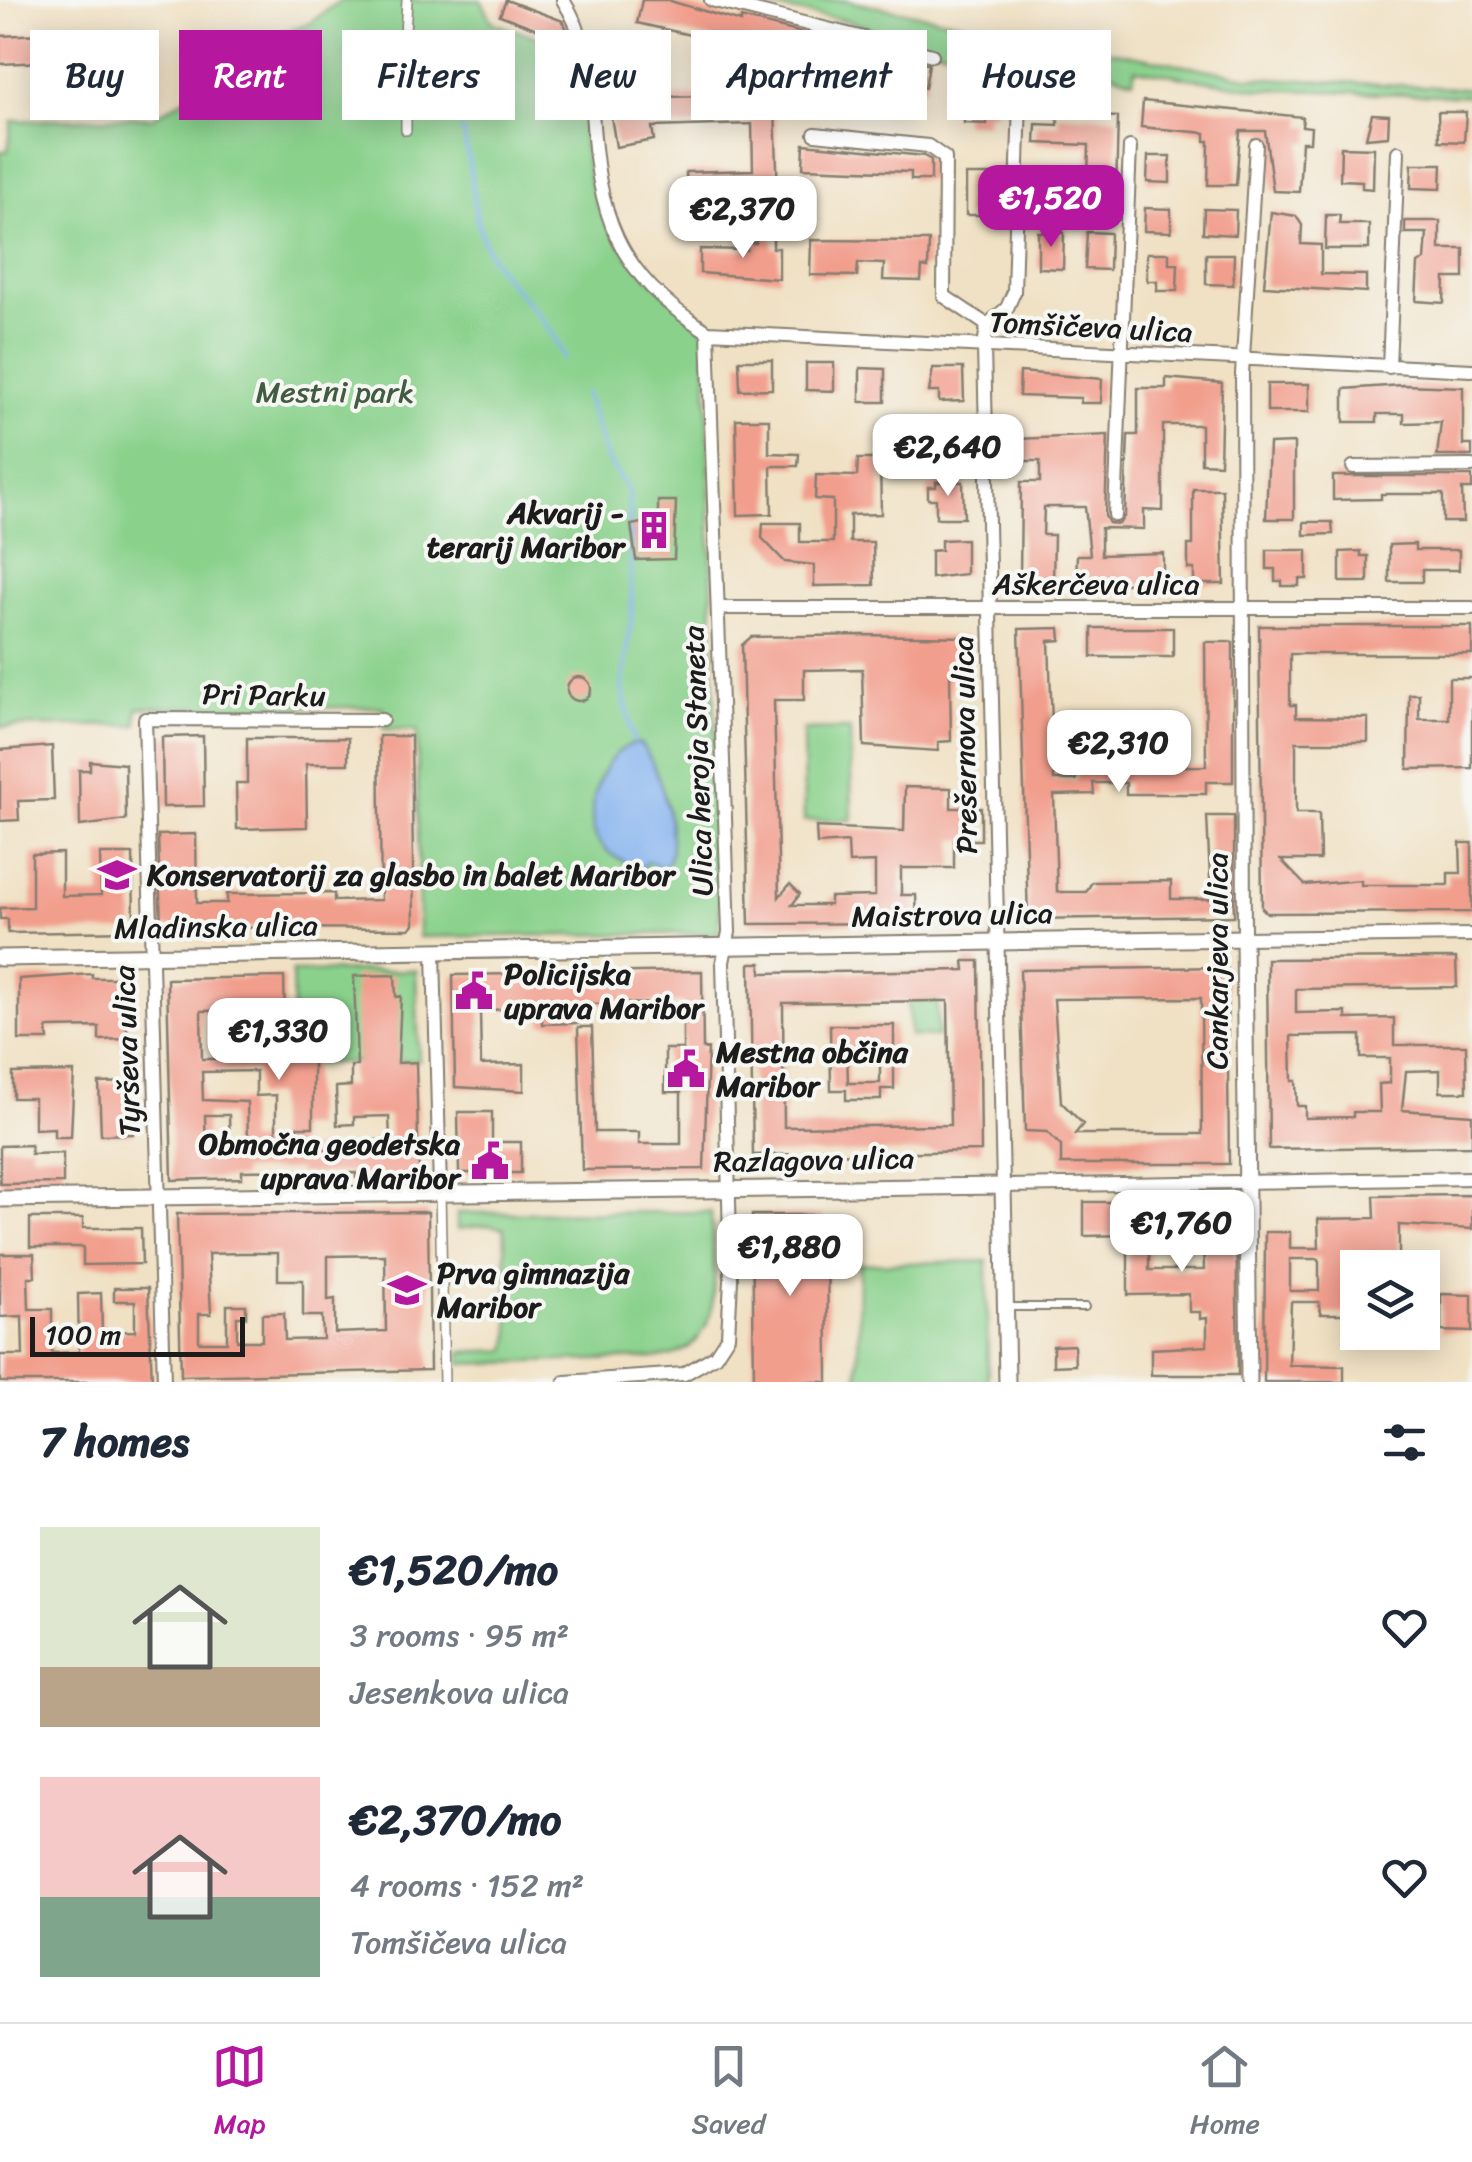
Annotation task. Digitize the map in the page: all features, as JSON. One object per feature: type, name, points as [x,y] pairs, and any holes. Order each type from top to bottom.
[{"type":"street","points":[[406,30],[407,0]]},
{"type":"street","points":[[562,0],[578,23],[590,63],[596,165],[608,222],[643,276],[682,315],[708,332]]},
{"type":"street","points":[[711,0],[932,55]]},
{"type":"street","points":[[406,120],[406,130]]},
{"type":"street","points":[[816,134],[928,146],[945,158],[944,296],[987,325],[1008,308],[1014,292],[1019,120]]},
{"type":"street","name":"Cankarjeva ulica","points":[[1250,1382],[1243,360],[1256,145]]},
{"type":"street","points":[[1115,515],[1130,147]]},
{"type":"street","points":[[1389,367],[1398,152]]},
{"type":"street","name":"Prešernova ulica","points":[[987,325],[984,347],[989,608],[1008,1382]]},
{"type":"street","name":"Tomšičeva ulica","points":[[708,332],[1472,370]]},
{"type":"street","name":"Ulica heroja Staneta","points":[[628,1381],[684,1374],[723,1348],[731,1301],[724,948],[728,932],[708,332]]},
{"type":"street","points":[[1354,467],[1472,466]]},
{"type":"street","name":"Aškerčeva ulica","points":[[719,608],[1472,608]]},
{"type":"street","name":"Pri Parku","points":[[145,718],[382,720]]},
{"type":"street","name":"Tyrševa ulica","points":[[145,718],[164,1382]]},
{"type":"street","name":"Maistrova ulica","points":[[434,952],[1472,935]]},
{"type":"street","points":[[434,952],[444,1382]]},
{"type":"street","name":"Mladinska ulica","points":[[0,958],[434,952]]},
{"type":"street","name":"Razlagova ulica","points":[[0,1199],[1472,1178]]},
{"type":"street","points":[[564,1382],[628,1381]]},
{"type":"lane","points":[[1006,1307],[1085,1306]]},
{"type":"green space","name":"Mestni park","points":[[341,0],[481,0],[493,23],[515,30],[342,30],[342,120],[515,120],[515,30],[535,37],[535,120],[583,120],[588,173],[610,228],[633,260],[706,331],[720,933],[419,937],[417,730],[384,729],[383,707],[137,708],[137,725],[0,727],[0,151],[8,151],[12,121],[159,120],[159,114],[179,102],[179,120],[322,120],[322,30],[290,30],[307,25]]},
{"type":"green space","points":[[726,0],[842,0],[1000,30],[947,30],[947,51],[927,45],[927,30],[877,30],[844,20]]},
{"type":"green space","points":[[1111,51],[1247,77],[1472,89],[1472,96],[1259,89],[1135,69],[1133,80],[1111,73]]},
{"type":"green space","points":[[850,729],[852,820],[804,821],[803,730]]},
{"type":"green space","points":[[416,970],[419,1061],[317,1063],[317,1045],[294,1046],[292,972]]},
{"type":"green space","points":[[908,1001],[937,1001],[938,1037],[910,1036]]},
{"type":"green space","points":[[711,1212],[712,1302],[707,1323],[697,1340],[681,1352],[657,1358],[461,1364],[461,1352],[507,1350],[510,1335],[504,1229],[490,1225],[457,1229],[457,1213]]},
{"type":"green space","points":[[987,1261],[988,1382],[907,1378],[858,1382],[859,1264]]},
{"type":"water","points":[[639,743],[654,766],[669,818],[671,850],[668,862],[657,869],[654,863],[646,862],[641,869],[616,857],[600,844],[593,826],[594,796],[606,767],[626,747]]},
{"type":"building","points":[[506,0],[563,21],[567,30],[539,30],[500,15]]},
{"type":"building","points":[[642,0],[667,0],[741,22],[741,18],[790,30],[691,30],[691,35],[637,23]]},
{"type":"building","points":[[30,35],[30,63],[0,64],[0,36]]},
{"type":"building","points":[[691,96],[691,120],[775,120],[778,199],[687,202],[686,172],[753,170],[752,124],[652,127],[654,140],[616,147],[612,120],[671,120],[671,97]]},
{"type":"building","points":[[1143,101],[1303,117],[1302,126],[1311,127],[1310,142],[1302,142],[1299,192],[1273,191],[1265,131],[1240,131],[1236,185],[1208,185],[1209,141],[1205,141],[1205,133],[1141,127]]},
{"type":"building","points":[[1438,112],[1466,112],[1464,142],[1439,141]]},
{"type":"building","points":[[1372,114],[1389,115],[1388,136],[1366,138]]},
{"type":"building","points":[[1118,117],[1116,193],[1093,192],[1094,177],[1088,177],[1089,145],[1035,143],[1036,124],[1058,125],[1058,120]]},
{"type":"building","points":[[964,120],[987,120],[987,124]]},
{"type":"building","points":[[804,144],[924,156],[931,160],[931,180],[911,180],[911,172],[803,168]]},
{"type":"building","points":[[1341,147],[1374,148],[1373,189],[1362,188],[1362,181],[1340,180]]},
{"type":"building","points":[[1148,156],[1170,156],[1170,183],[1147,182]]},
{"type":"building","points":[[1412,164],[1442,164],[1441,189],[1411,188]]},
{"type":"building","points":[[966,175],[997,175],[997,215],[966,215]]},
{"type":"building","points":[[1038,176],[1063,176],[1063,210],[1038,210]]},
{"type":"building","points":[[1145,208],[1171,209],[1171,232],[1144,231]]},
{"type":"building","points":[[1204,209],[1236,210],[1235,235],[1203,233]]},
{"type":"building","points":[[1271,212],[1296,216],[1302,225],[1301,244],[1321,245],[1321,274],[1366,275],[1366,292],[1264,286]]},
{"type":"building","points":[[1326,215],[1340,215],[1339,224],[1369,224],[1369,249],[1325,249]]},
{"type":"building","points":[[1405,221],[1440,221],[1440,249],[1464,249],[1464,278],[1445,278],[1444,303],[1416,301],[1418,264],[1425,260],[1427,233],[1405,233]]},
{"type":"building","points":[[1038,232],[1064,233],[1063,269],[1038,268]]},
{"type":"building","points":[[1087,232],[1110,233],[1109,270],[1085,269]]},
{"type":"building","points":[[756,237],[773,237],[773,248],[779,248],[779,279],[700,273],[700,249],[747,250],[747,243],[756,243]]},
{"type":"building","points":[[811,240],[929,241],[928,268],[922,267],[921,281],[883,280],[884,264],[858,263],[857,276],[810,275]]},
{"type":"building","points":[[1147,253],[1169,253],[1169,264],[1178,264],[1177,291],[1157,291],[1157,281],[1147,281]]},
{"type":"building","points":[[1206,254],[1234,254],[1233,285],[1206,284]]},
{"type":"building","points":[[739,360],[772,360],[772,389],[740,390]]},
{"type":"building","points":[[806,363],[834,363],[834,391],[806,390]]},
{"type":"building","points":[[860,368],[885,369],[885,402],[860,402]]},
{"type":"building","points":[[933,368],[963,368],[964,401],[939,402],[939,392],[929,392]]},
{"type":"building","points":[[1020,372],[1102,379],[1101,403],[1080,403],[1081,398],[1019,396]]},
{"type":"building","points":[[1166,378],[1222,383],[1220,464],[1201,463],[1201,425],[1163,425],[1163,511],[1144,510],[1144,529],[1101,528],[1101,555],[1163,553],[1163,586],[1076,581],[1077,555],[1090,555],[1085,507],[1044,507],[1043,535],[1054,535],[1053,583],[1020,583],[1021,482],[1040,482],[1040,461],[1017,461],[1017,439],[1108,435],[1105,516],[1109,523],[1119,524],[1125,515],[1128,435],[1138,435],[1138,388],[1166,388]]},
{"type":"building","points":[[1267,384],[1309,384],[1309,412],[1267,412]]},
{"type":"building","points":[[1403,385],[1463,387],[1463,445],[1472,445],[1472,456],[1437,456],[1441,422],[1404,423],[1404,414],[1377,414],[1377,422],[1344,422],[1344,389]]},
{"type":"building","points":[[736,419],[769,419],[769,453],[799,454],[798,466],[771,466],[772,514],[738,515]]},
{"type":"building","points":[[937,426],[961,426],[961,461],[937,461]]},
{"type":"building","points":[[1294,443],[1294,519],[1266,519],[1269,444]]},
{"type":"building","points":[[858,459],[880,459],[881,514],[850,515],[850,542],[873,542],[874,585],[814,586],[814,565],[785,562],[762,538],[763,523],[800,523],[800,542],[833,542],[833,500],[815,499],[816,475],[857,476]]},
{"type":"building","points":[[1333,476],[1472,476],[1472,489],[1462,489],[1463,522],[1443,522],[1443,494],[1381,494],[1381,499],[1333,500]]},
{"type":"building","points":[[936,482],[963,482],[964,518],[936,518],[936,499],[928,499],[928,487],[936,487]]},
{"type":"building","points":[[1193,489],[1222,489],[1224,584],[1194,584],[1194,569],[1188,569],[1188,545],[1193,545]]},
{"type":"building","name":"Akvarij - terarij Maribor","points":[[658,501],[676,501],[674,559],[636,560],[631,525],[658,520]]},
{"type":"building","points":[[1304,522],[1332,522],[1333,534],[1304,535]]},
{"type":"building","points":[[966,539],[966,574],[931,578],[931,551],[941,550],[941,540]]},
{"type":"building","points":[[1415,544],[1415,550],[1459,550],[1459,570],[1422,570],[1422,582],[1389,582],[1389,545]]},
{"type":"building","points":[[1267,550],[1307,550],[1307,579],[1299,579],[1299,586],[1282,586],[1282,581],[1275,581],[1275,569],[1267,569]]},
{"type":"building","points":[[1361,551],[1361,556],[1368,556],[1368,582],[1340,582],[1340,552]]},
{"type":"building","points":[[1259,626],[1472,626],[1472,654],[1290,654],[1290,705],[1296,705],[1296,717],[1368,718],[1368,742],[1296,742],[1296,813],[1319,813],[1320,860],[1281,860],[1305,885],[1361,880],[1361,885],[1448,885],[1448,873],[1461,873],[1460,843],[1472,843],[1472,912],[1267,913],[1262,908]]},
{"type":"building","points":[[1060,628],[1061,640],[1049,641],[1054,780],[1076,780],[1075,739],[1101,738],[1101,728],[1119,728],[1120,767],[1206,766],[1205,642],[1233,642],[1233,782],[1206,782],[1206,794],[1126,794],[1126,783],[1093,783],[1094,794],[1054,795],[1057,892],[1086,892],[1092,882],[1171,881],[1171,899],[1211,899],[1207,816],[1234,816],[1234,916],[1028,919],[1019,629]]},
{"type":"building","points":[[1092,628],[1173,628],[1173,657],[1092,657]]},
{"type":"building","points":[[751,637],[968,637],[969,675],[950,675],[951,741],[938,742],[938,751],[864,746],[862,669],[804,670],[804,700],[774,700],[779,897],[790,884],[800,894],[792,905],[830,905],[830,897],[875,896],[875,862],[849,863],[848,842],[817,844],[816,827],[904,831],[905,787],[951,788],[951,808],[981,808],[981,840],[954,840],[954,868],[901,868],[901,895],[916,895],[917,923],[749,924],[742,645]]},
{"type":"building","points":[[579,677],[588,680],[588,698],[579,701],[570,698],[567,689],[570,680]]},
{"type":"building","points":[[1449,678],[1472,678],[1472,768],[1408,769],[1409,694],[1419,694],[1419,719],[1449,719]]},
{"type":"building","points":[[1136,717],[1179,717],[1179,733],[1136,733]]},
{"type":"building","points":[[203,736],[204,806],[163,807],[162,737]]},
{"type":"building","points":[[379,736],[411,736],[414,924],[410,929],[161,927],[158,835],[196,834],[197,903],[227,903],[227,894],[334,893],[334,901],[381,900]]},
{"type":"building","points":[[247,738],[348,738],[348,764],[306,764],[307,827],[237,829],[236,783],[247,783]]},
{"type":"building","points":[[52,746],[54,800],[18,801],[19,820],[0,821],[0,750]]},
{"type":"building","points":[[90,761],[125,764],[126,820],[80,826],[79,770],[90,770]]},
{"type":"building","name":"Konservatorij za glasbo in balet Maribor","points":[[62,853],[62,896],[101,895],[100,854],[133,854],[134,931],[8,933],[8,919],[0,919],[0,908],[32,907],[32,854]]},
{"type":"building","points":[[1456,958],[1457,987],[1296,989],[1296,1013],[1346,1012],[1346,1019],[1394,1018],[1394,1045],[1466,1045],[1467,1092],[1440,1092],[1440,1070],[1406,1071],[1402,1110],[1472,1115],[1472,1146],[1269,1149],[1267,959]],"holes":[[[1361,1035],[1361,1058],[1390,1058],[1390,1083],[1379,1084],[1380,1112],[1305,1118],[1305,1106],[1297,1106],[1296,1081],[1292,1081],[1291,1036]]]},
{"type":"building","points":[[964,961],[979,961],[981,1151],[753,1155],[750,963],[761,963],[761,973],[965,970]],"holes":[[[948,1001],[950,1125],[784,1127],[783,1003]]]},
{"type":"building","points":[[1227,967],[1229,1164],[1061,1164],[1061,1146],[1047,1132],[1025,1131],[1020,970]],"holes":[[[1201,998],[1202,1134],[1075,1134],[1083,1124],[1061,1102],[1054,999]]]},
{"type":"building","points":[[702,971],[703,1049],[708,1049],[704,1169],[582,1170],[578,1027],[592,1027],[595,1132],[639,1132],[639,1144],[681,1144],[681,1092],[665,1092],[665,1049],[683,1049],[683,1003],[578,1004],[579,1023],[542,1024],[542,1009],[480,1010],[481,1065],[524,1064],[524,1091],[455,1087],[453,975]]},
{"type":"building","points":[[92,974],[92,978],[126,978],[127,1039],[99,1040],[99,1027],[47,1028],[48,1040],[19,1040],[19,979]]},
{"type":"building","points":[[395,975],[396,997],[401,996],[398,1063],[416,1062],[419,1177],[356,1178],[356,1173],[298,1174],[298,1170],[242,1171],[242,1178],[172,1180],[167,979],[284,977],[286,1058],[313,1057],[313,1127],[297,1127],[297,1150],[373,1149],[373,1140],[390,1140],[389,1116],[354,1117],[354,1124],[337,1125],[336,1087],[351,1086],[351,1066],[357,1066],[354,976]],"holes":[[[264,1010],[265,1059],[202,1059],[201,1011]],[[256,1071],[256,1096],[276,1095],[276,1141],[248,1141],[247,1102],[203,1100],[202,1072]],[[205,1115],[229,1115],[230,1150],[206,1151]]]},
{"type":"building","points":[[830,1025],[894,1025],[894,1089],[881,1089],[881,1100],[846,1100],[846,1090],[831,1090]],"holes":[[[847,1050],[880,1050],[880,1083],[848,1083]]]},
{"type":"building","points":[[74,1072],[71,1137],[54,1137],[54,1128],[34,1129],[34,1098],[13,1098],[13,1073]]},
{"type":"building","points":[[132,1082],[133,1134],[101,1135],[99,1083]]},
{"type":"building","points":[[458,1112],[492,1112],[492,1142],[521,1142],[521,1173],[459,1173]]},
{"type":"building","points":[[31,1145],[31,1154],[63,1153],[63,1183],[0,1184],[0,1146]]},
{"type":"building","points":[[1472,1195],[1472,1229],[1399,1225],[1399,1250],[1340,1250],[1340,1314],[1320,1314],[1319,1302],[1291,1302],[1289,1365],[1344,1366],[1344,1382],[1264,1382],[1265,1232],[1290,1232],[1290,1248],[1319,1248],[1318,1219],[1375,1218],[1374,1196]],"holes":[[[1290,1259],[1319,1259],[1319,1291],[1290,1291]]]},
{"type":"building","points":[[1084,1202],[1116,1202],[1116,1209],[1236,1208],[1238,1375],[1151,1375],[1151,1349],[1207,1346],[1207,1318],[1200,1319],[1200,1312],[1189,1312],[1189,1294],[1128,1295],[1128,1235],[1084,1236]],"holes":[[[1149,1241],[1203,1241],[1204,1270],[1149,1270]]]},
{"type":"building","points":[[428,1212],[430,1370],[181,1376],[177,1214]],"holes":[[[278,1253],[278,1280],[303,1280],[303,1316],[322,1316],[323,1339],[285,1340],[284,1313],[262,1314],[262,1341],[237,1341],[237,1317],[246,1317],[246,1305],[227,1305],[227,1342],[199,1342],[199,1314],[211,1314],[208,1254]],[[385,1255],[386,1331],[335,1333],[335,1299],[328,1300],[328,1256]]]},
{"type":"building","points":[[752,1215],[822,1215],[822,1221],[827,1221],[828,1382],[754,1382]]},
{"type":"building","points":[[30,1218],[83,1218],[83,1228],[141,1228],[142,1264],[83,1265],[83,1247],[30,1247]]},
{"type":"building","points":[[0,1254],[34,1254],[35,1277],[28,1277],[29,1309],[52,1309],[52,1353],[79,1352],[78,1294],[101,1293],[102,1332],[135,1331],[135,1301],[114,1301],[114,1288],[148,1288],[152,1382],[0,1382],[0,1355],[23,1355],[22,1316],[0,1317]]},
{"type":"building","points":[[1441,1294],[1472,1295],[1472,1332],[1441,1331]]},
{"type":"building","points":[[1074,1345],[1075,1365],[1053,1366],[1053,1346]]},
{"type":"waterway","points":[[461,129],[478,221],[488,251],[506,279],[549,329],[564,359]]},
{"type":"waterway","points":[[585,393],[607,459],[629,492],[632,613],[622,688],[634,742]]},
{"type":"place","name":"Akvarij - terarij Maribor","points":[[654,530]]},
{"type":"place","name":"Konservatorij za glasbo in balet Maribor","points":[[117,875]]},
{"type":"place","name":"Policijska uprava Maribor","points":[[474,991]]},
{"type":"place","name":"Mestna občina Maribor","points":[[686,1069]]},
{"type":"place","name":"Območna geodetska uprava Maribor","points":[[490,1161]]},
{"type":"place","name":"Prva gimnazija Maribor","points":[[407,1290]]}]
